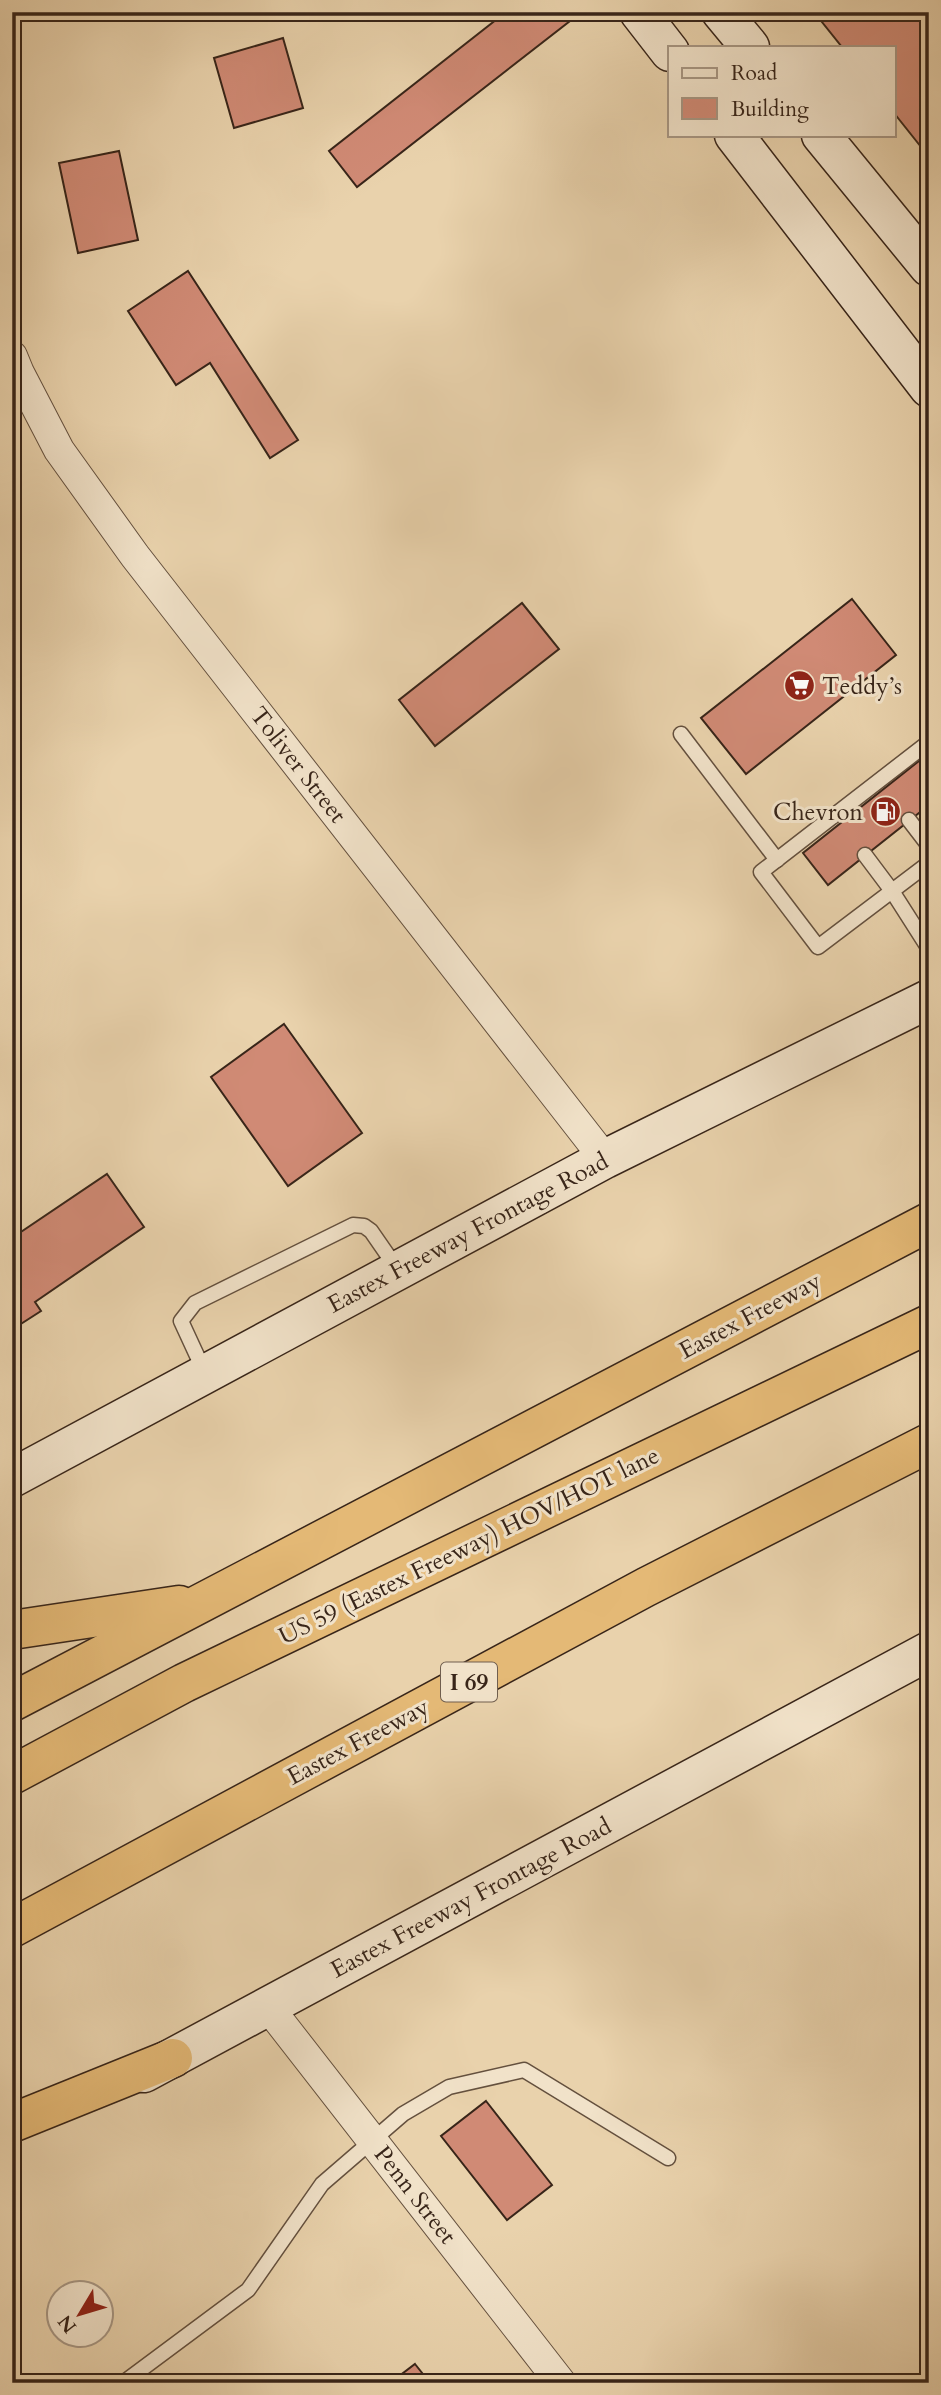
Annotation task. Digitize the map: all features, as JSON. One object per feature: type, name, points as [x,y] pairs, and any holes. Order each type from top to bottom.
[{"type":"highway","name":"Eastex Freeway","points":[[12,1702],[929,1222]]},
{"type":"highway","name":"US 59 (Eastex Freeway) HOV/HOT lane","points":[[12,1775],[184,1683],[929,1324]]},
{"type":"highway","name":"Eastex Freeway","points":[[12,1928],[646,1587],[929,1443]]},
{"type":"highway","points":[[12,1630],[208,1601]]},
{"type":"highway","points":[[12,2123],[173,2058]]},
{"type":"main road","points":[[639,12],[668,49]]},
{"type":"main road","points":[[721,12],[749,46]]},
{"type":"main road","points":[[735,136],[929,388]]},
{"type":"main road","points":[[822,136],[929,267]]},
{"type":"main road","name":"Eastex Freeway Frontage Road","points":[[12,1478],[605,1159],[929,999]]},
{"type":"main road","name":"Eastex Freeway Frontage Road","points":[[12,2142],[269,2008],[929,1651]]},
{"type":"street","name":"Toliver Street","points":[[12,356],[59,450],[135,556],[605,1159]]},
{"type":"street","name":"Penn Street","points":[[269,2008],[561,2383]]},
{"type":"lane","points":[[681,734],[776,860]]},
{"type":"lane","points":[[923,750],[838,819],[761,872],[818,947],[929,863]]},
{"type":"lane","points":[[909,820],[929,846]]},
{"type":"lane","points":[[865,855],[929,949]]},
{"type":"lane","points":[[206,1374],[181,1321],[195,1303],[353,1225],[364,1226],[371,1231],[398,1270]]},
{"type":"lane","points":[[123,2383],[248,2290],[323,2184],[402,2114],[449,2087],[524,2070],[668,2158]]},
{"type":"building","points":[[506,12],[564,12],[570,21],[357,187],[329,151]]},
{"type":"building","points":[[814,12],[929,12],[929,157],[895,114],[895,46],[841,46]]},
{"type":"building","points":[[283,38],[303,108],[234,128],[214,58]]},
{"type":"building","points":[[119,151],[138,240],[78,253],[59,163]]},
{"type":"building","points":[[188,271],[298,440],[270,458],[210,363],[176,385],[128,311]]},
{"type":"building","name":"Teddy’s","points":[[852,599],[896,655],[746,774],[701,718]]},
{"type":"building","points":[[522,603],[559,649],[435,746],[399,700]]},
{"type":"building","name":"Chevron","points":[[929,753],[929,805],[828,885],[803,853]]},
{"type":"building","points":[[284,1024],[362,1133],[288,1186],[211,1077]]},
{"type":"building","points":[[107,1174],[144,1227],[35,1302],[41,1311],[13,1329],[12,1238]]},
{"type":"building","points":[[486,2101],[552,2185],[507,2220],[441,2136]]},
{"type":"building","points":[[415,2364],[430,2383],[390,2383]]},
{"type":"place","name":"Teddy’s","points":[[799,686]]},
{"type":"place","name":"Chevron","points":[[886,812]]}]
